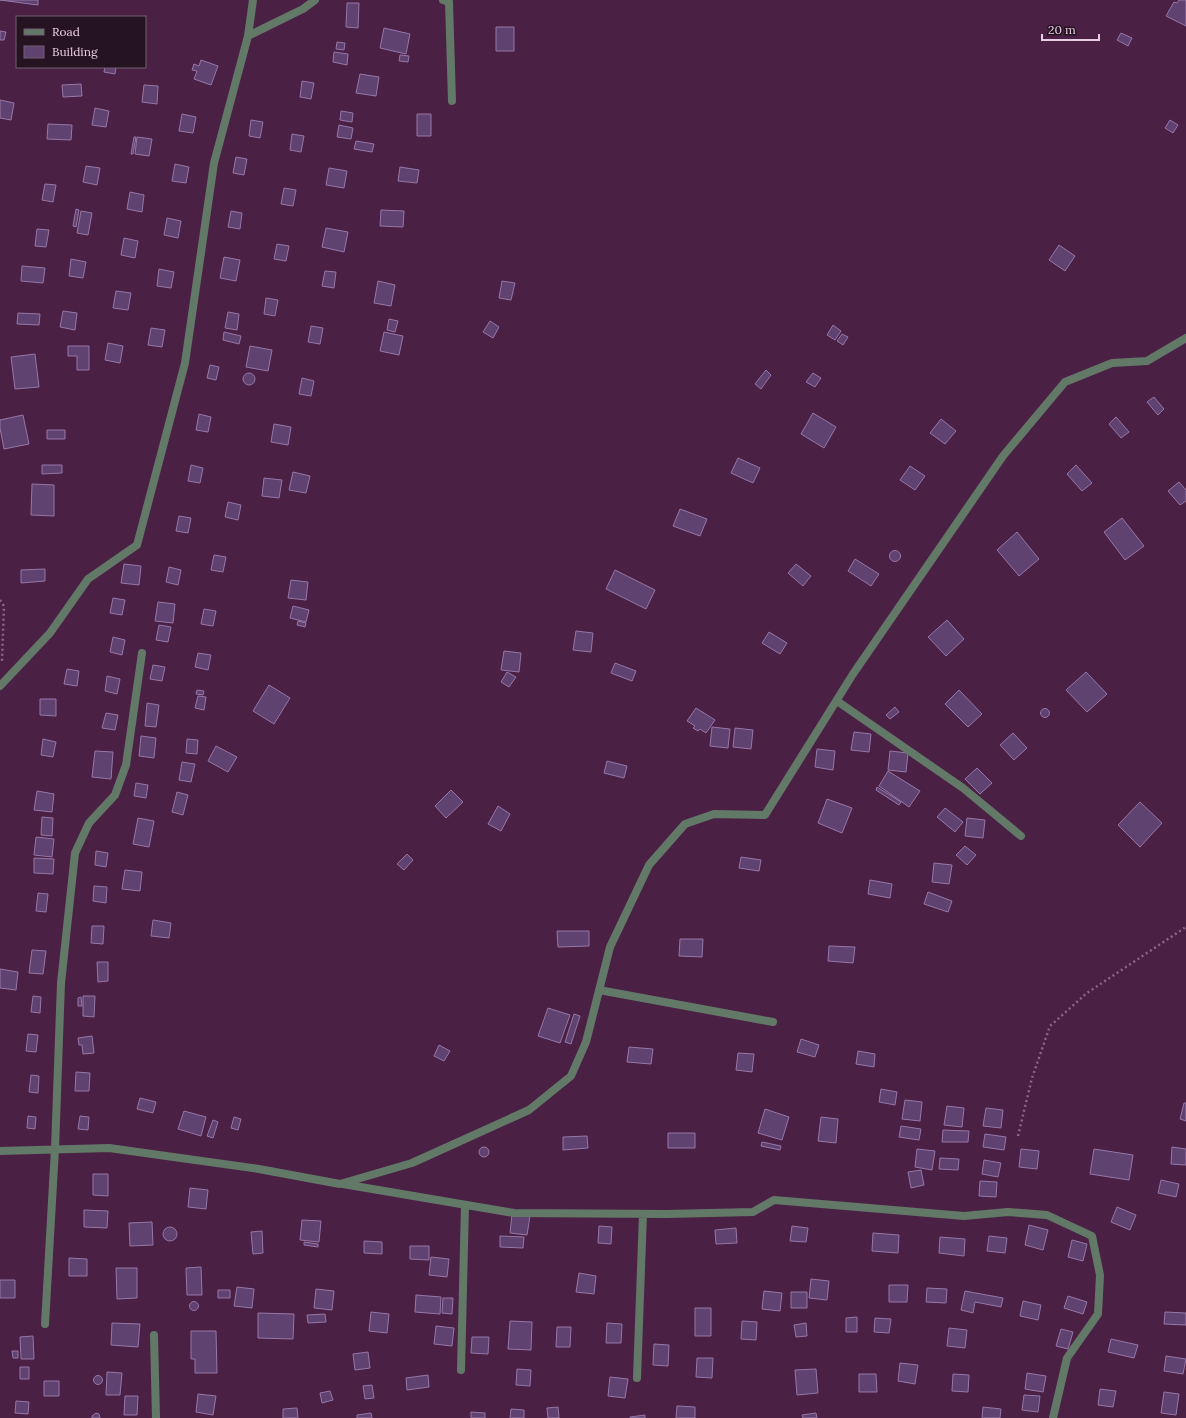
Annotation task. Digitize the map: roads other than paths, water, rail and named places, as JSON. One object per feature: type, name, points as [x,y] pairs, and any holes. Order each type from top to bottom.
[{"type":"street","points":[[0,686],[50,633],[88,579],[137,545],[185,363],[214,163],[248,36],[253,0]]},
{"type":"street","points":[[248,36],[303,9],[315,0]]},
{"type":"street","points":[[442,0],[449,2],[452,101]]},
{"type":"street","points":[[340,1184],[412,1163],[529,1110],[571,1076],[586,1042],[610,947],[649,865],[685,824],[714,814],[765,815],[853,674],[1003,456],[1065,382],[1112,363],[1147,361],[1186,338]]},
{"type":"street","points":[[45,1324],[55,1149],[61,983],[75,853],[89,823],[115,795],[126,765],[142,653]]},
{"type":"street","points":[[837,700],[962,788],[1021,836]]},
{"type":"street","points":[[599,990],[773,1022]]},
{"type":"street","points":[[0,1151],[109,1148],[259,1169],[514,1213],[643,1214],[753,1212],[774,1200],[964,1216],[1008,1212],[1047,1216],[1092,1236],[1100,1275],[1098,1314],[1067,1358],[1053,1418]]},
{"type":"street","points":[[461,1370],[465,1205]]},
{"type":"street","points":[[637,1378],[643,1214]]},
{"type":"street","points":[[154,1335],[156,1418]]}]
